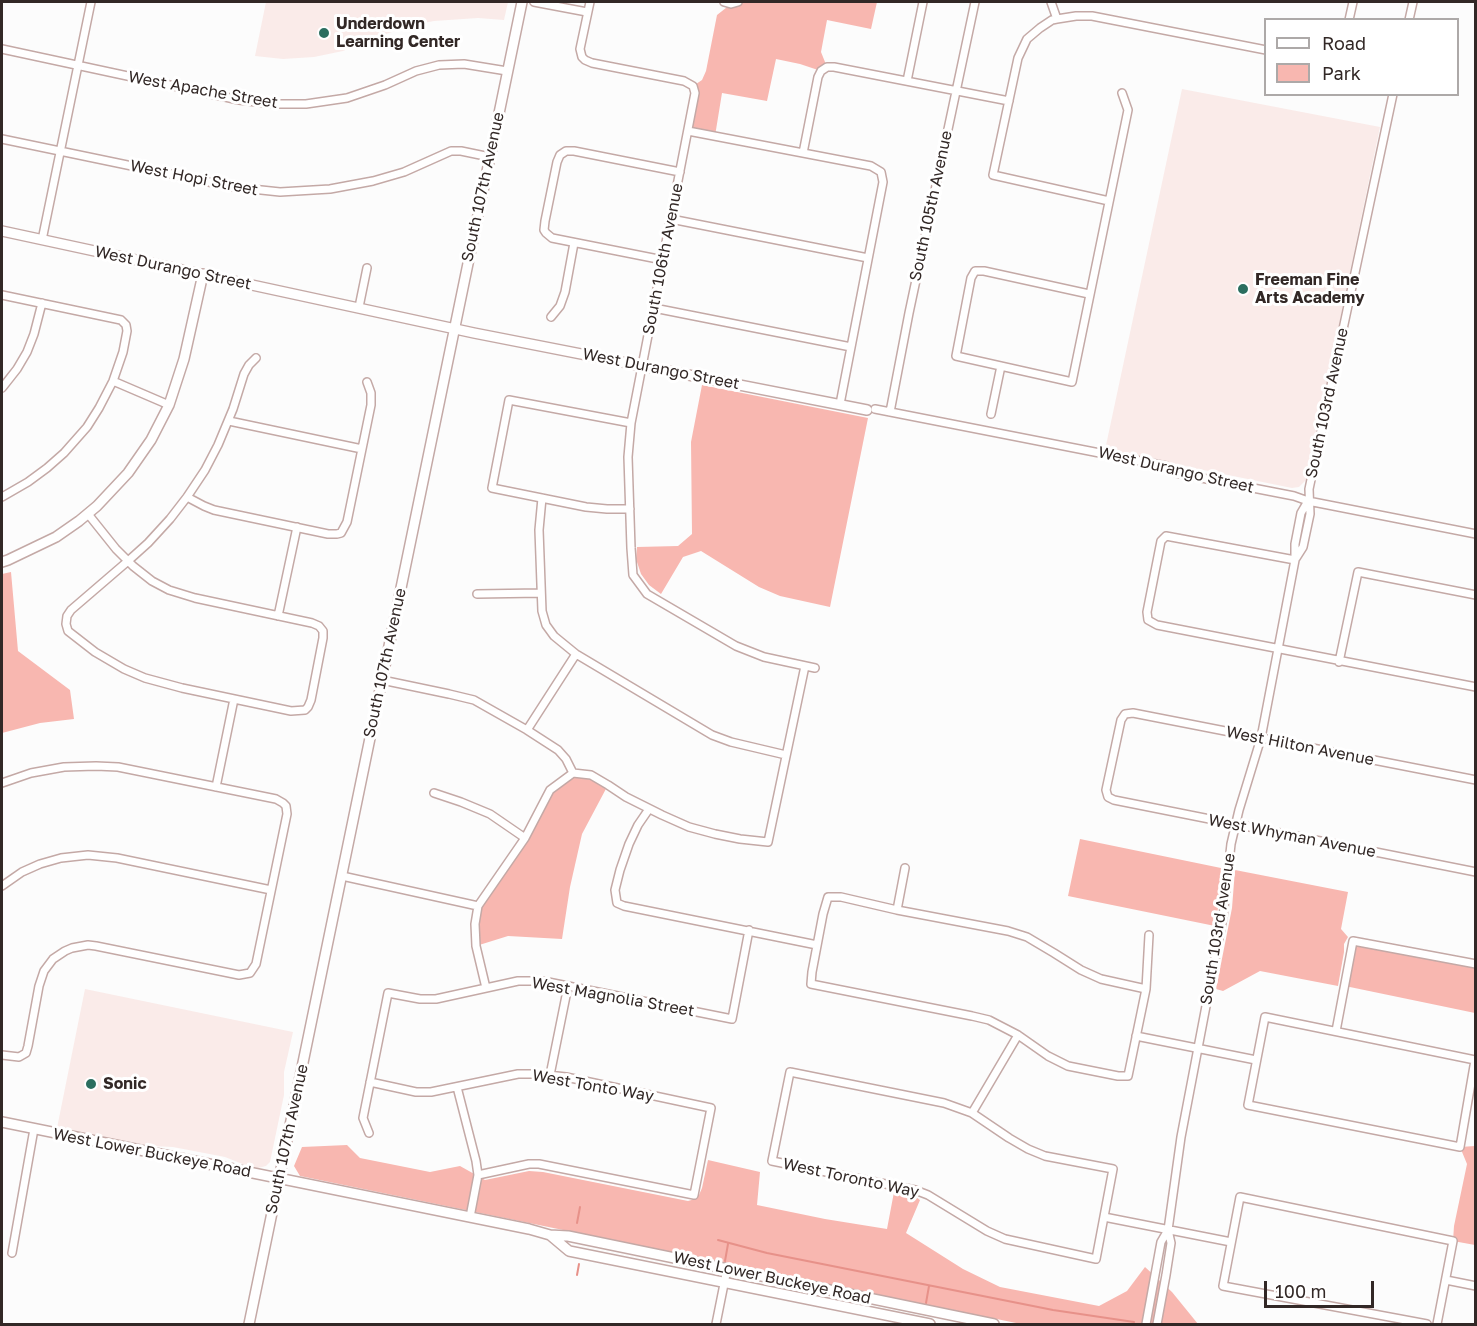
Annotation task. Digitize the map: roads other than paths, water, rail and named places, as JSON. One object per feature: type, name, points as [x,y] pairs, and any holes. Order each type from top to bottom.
[{"type":"main road","name":"South 107th Avenue","points":[[249,1324],[522,2]]},
{"type":"main road","name":"West Durango Street","points":[[2,231],[454,328],[871,409]]},
{"type":"main road","points":[[2,562],[56,537],[88,514],[128,473],[151,441],[169,405],[184,359],[203,274]]},
{"type":"main road","name":"West Lower Buckeye Road","points":[[2,1122],[33,1134],[279,1178],[994,1324]]},
{"type":"main road","name":"West Lower Buckeye Road","points":[[550,1235],[569,1251],[930,1324]]},
{"type":"street","points":[[42,240],[91,2]]},
{"type":"street","points":[[534,2],[587,12],[590,2]]},
{"type":"street","points":[[907,81],[923,2]]},
{"type":"street","name":"South 105th Avenue","points":[[890,412],[975,2]]},
{"type":"street","points":[[1051,2],[1057,19]]},
{"type":"street","points":[[1349,18],[1353,2]]},
{"type":"street","points":[[1409,18],[1413,2]]},
{"type":"street","name":"South 106th Avenue","points":[[587,12],[581,45],[582,57],[585,60],[688,82],[693,86],[695,96],[631,423],[628,457],[633,575],[647,594],[736,646],[764,657],[805,666]]},
{"type":"street","points":[[1109,201],[993,175],[1018,58],[1027,39],[1052,20],[1092,16],[1264,50]]},
{"type":"street","name":"West Apache Street","points":[[2,49],[239,100],[286,105],[347,98],[385,86],[416,71],[439,65],[464,64],[507,71]]},
{"type":"street","points":[[803,153],[818,77],[824,69],[834,67],[1009,101]]},
{"type":"street","points":[[1089,294],[975,271],[971,278],[956,356],[1072,382],[1128,110],[1122,93]]},
{"type":"street","name":"South 103rd Avenue","points":[[1157,1324],[1167,1275],[1171,1243],[1168,1230],[1187,1103],[1223,917],[1235,825],[1261,738],[1295,561],[1295,544],[1301,513],[1308,501],[1393,96]]},
{"type":"street","points":[[688,131],[871,166],[881,172],[883,182],[840,404]]},
{"type":"street","name":"West Hopi Street","points":[[2,139],[233,187],[287,192],[330,189],[373,181],[456,150],[490,157]]},
{"type":"street","points":[[663,260],[552,238],[544,230],[544,221],[557,162],[563,152],[574,151],[680,172]]},
{"type":"street","points":[[671,219],[868,258]]},
{"type":"street","points":[[551,317],[560,306],[565,292],[574,243]]},
{"type":"street","points":[[358,307],[367,268]]},
{"type":"street","points":[[2,295],[118,319],[126,325],[128,331],[113,381],[93,418],[56,461],[37,476],[2,497]]},
{"type":"street","points":[[2,388],[27,352],[42,303]]},
{"type":"street","points":[[654,308],[851,347]]},
{"type":"street","points":[[88,514],[128,561],[152,581],[177,594],[312,623],[322,628],[323,638],[311,700],[305,710],[291,711],[145,678],[95,652],[66,628],[66,620],[71,610],[128,561],[159,531],[187,497],[212,458],[229,421],[244,374],[256,358]]},
{"type":"street","points":[[992,414],[1001,366]]},
{"type":"street","points":[[113,381],[169,405]]},
{"type":"street","points":[[187,497],[214,510],[328,534],[341,533],[347,522],[371,405],[371,393],[367,382]]},
{"type":"street","points":[[630,509],[597,508],[492,488],[509,400],[631,423]]},
{"type":"street","name":"West Durango Street","points":[[871,409],[1166,466],[1176,472],[1294,496],[1308,501],[1476,534]]},
{"type":"street","points":[[229,421],[362,449]]},
{"type":"street","points":[[542,498],[539,530],[541,593],[544,619],[549,631],[576,654],[712,735],[731,742],[786,755]]},
{"type":"street","points":[[278,616],[297,527]]},
{"type":"street","points":[[1295,561],[1166,536],[1161,541],[1147,612],[1148,620],[1157,625],[1476,687]]},
{"type":"street","points":[[1339,662],[1358,572],[1476,595]]},
{"type":"street","points":[[477,594],[541,593]]},
{"type":"street","points":[[527,730],[576,654]]},
{"type":"street","points":[[486,988],[476,946],[475,924],[478,906],[525,838],[550,790],[573,773],[591,775],[626,797],[689,827],[740,839],[768,842],[805,666],[815,668]]},
{"type":"street","points":[[382,680],[474,700],[558,750],[573,773]]},
{"type":"street","points":[[216,787],[234,699]]},
{"type":"street","name":"West Hilton Avenue","points":[[1108,797],[1106,790],[1121,720],[1125,714],[1133,713],[1476,780]]},
{"type":"street","points":[[2,783],[54,768],[96,766],[129,769],[276,799],[286,806],[286,819],[256,964],[250,973],[239,975],[96,946],[72,948],[53,959],[44,971],[28,1046],[23,1055],[15,1057],[2,1055]]},
{"type":"street","points":[[434,793],[461,801],[490,814],[525,838]]},
{"type":"street","name":"West Whyman Avenue","points":[[1108,797],[1235,825],[1476,872]]},
{"type":"street","points":[[649,809],[638,825],[623,861],[615,890],[617,903],[817,945]]},
{"type":"street","points":[[2,886],[22,872],[40,864],[62,858],[88,855],[117,858],[271,890]]},
{"type":"street","points":[[897,910],[905,868]]},
{"type":"street","points":[[342,876],[478,906]]},
{"type":"street","points":[[1146,989],[1091,975],[1027,937],[1008,931],[841,897],[828,897],[811,984],[988,1020],[1018,1035],[1048,1056],[1068,1066],[1128,1076],[1146,989],[1149,935]]},
{"type":"street","name":"West Magnolia Street","points":[[370,1082],[388,993],[420,999],[436,999],[518,981],[543,981],[732,1019],[749,930]]},
{"type":"street","points":[[1336,1031],[1353,941],[1476,964]]},
{"type":"street","points":[[550,1075],[568,986]]},
{"type":"street","points":[[1265,1017],[1336,1031],[1475,1060],[1472,1103],[1460,1147],[1248,1105],[1265,1017]]},
{"type":"street","points":[[1018,1035],[972,1113],[1009,1138],[1045,1156],[1113,1169],[1104,1217],[1231,1242]]},
{"type":"street","points":[[1136,1036],[1256,1060]]},
{"type":"street","name":"West Toronto Way","points":[[972,1113],[944,1103],[790,1072],[772,1161],[915,1190],[928,1195],[987,1231],[1005,1239],[1096,1259],[1104,1217]]},
{"type":"street","name":"West Tonto Way","points":[[370,1082],[416,1092],[431,1092],[518,1074],[550,1075],[711,1108],[694,1195],[540,1164],[529,1164],[478,1175]]},
{"type":"street","points":[[369,1133],[363,1118],[370,1082]]},
{"type":"street","points":[[457,1087],[478,1175],[470,1217]]},
{"type":"street","points":[[12,1253],[33,1134]]},
{"type":"street","points":[[1427,1324],[1223,1286],[1240,1197],[1453,1241],[1437,1324]]},
{"type":"street","name":"South 103rd Avenue","points":[[1146,1324],[1161,1242],[1168,1230]]},
{"type":"street","points":[[716,1324],[727,1269]]},
{"type":"street","points":[[1446,1280],[1476,1286]]},
{"type":"waterway","points":[[577,1223],[580,1207]]},
{"type":"waterway","points":[[718,1240],[767,1253],[1053,1310],[1134,1322]]},
{"type":"waterway","points":[[725,1261],[728,1244]]},
{"type":"waterway","points":[[577,1275],[579,1264]]},
{"type":"waterway","points":[[926,1303],[929,1286]]},
{"type":"place","name":"Underdown Learning Center","points":[[324,33]]},
{"type":"place","name":"Freeman Fine Arts Academy","points":[[1243,289]]},
{"type":"place","name":"Sonic","points":[[91,1084]]}]
